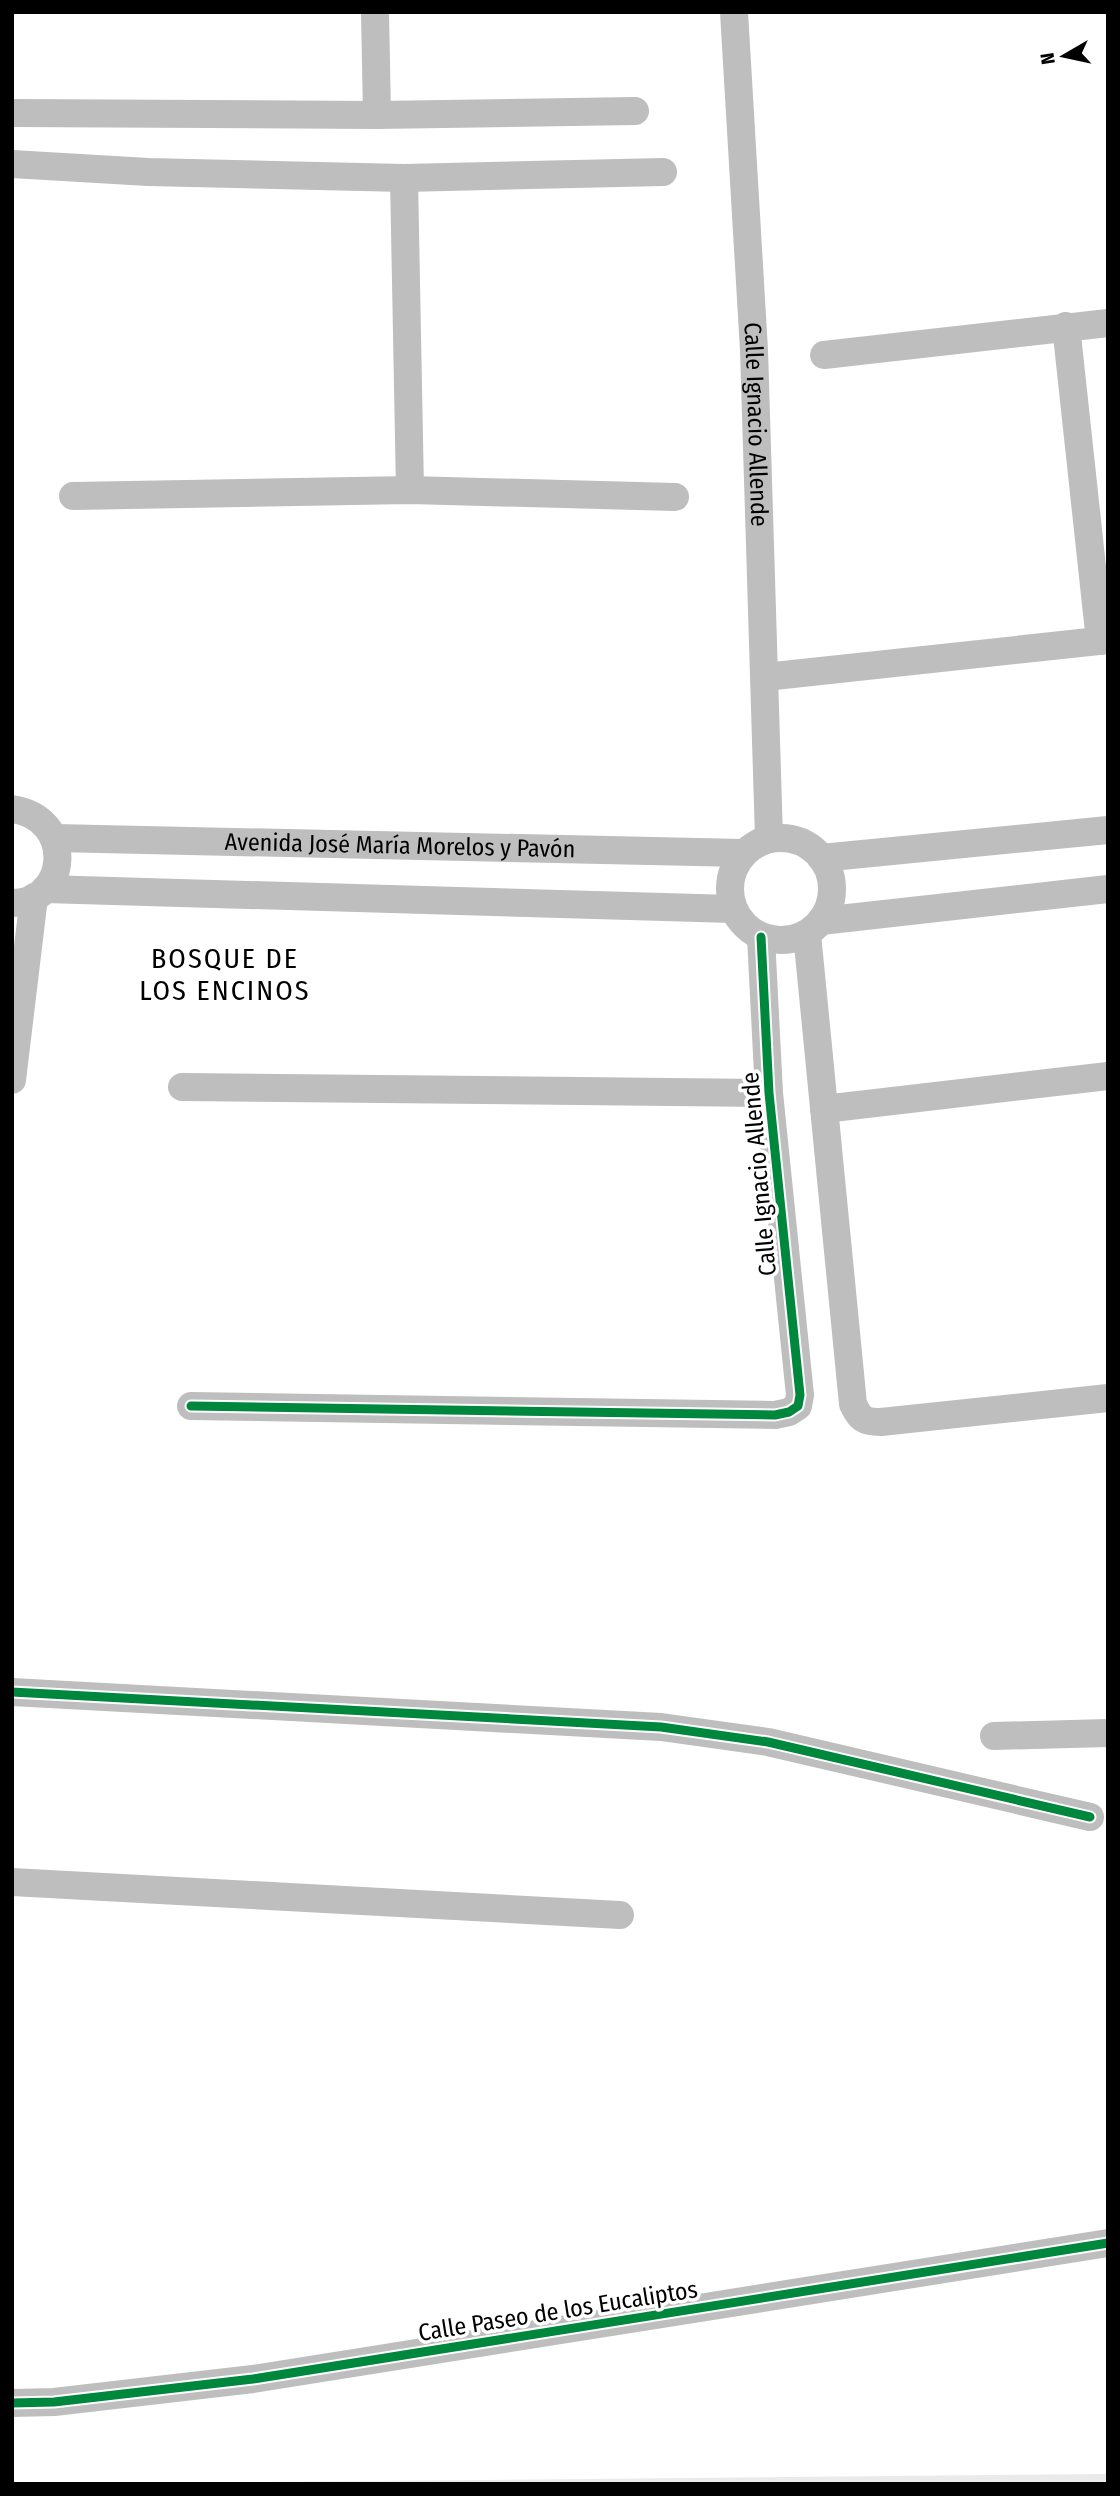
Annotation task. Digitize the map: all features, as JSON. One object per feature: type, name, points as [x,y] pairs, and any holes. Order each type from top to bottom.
[{"type":"street","points":[[375,12],[377,115]]},
{"type":"street","name":"Calle Ignacio Allende","points":[[734,12],[754,350],[769,838]]},
{"type":"street","points":[[12,113],[377,115],[635,111]]},
{"type":"street","points":[[12,163],[148,172],[404,178],[663,172]]},
{"type":"street","points":[[404,178],[410,490]]},
{"type":"street","points":[[824,355],[1108,323]]},
{"type":"street","points":[[765,677],[1104,641],[1066,326]]},
{"type":"street","points":[[73,496],[410,490],[675,497]]},
{"type":"street","points":[[12,809],[26,811],[44,822],[55,838],[58,856],[55,874],[30,896],[12,1080]]},
{"type":"street","points":[[821,858],[1108,830]]},
{"type":"street","name":"Avenida José María Morelos y Pavón","points":[[55,838],[743,853]]},
{"type":"street","points":[[1108,889],[814,927],[784,941],[761,937],[744,926],[733,909],[730,879],[743,853],[769,838],[798,840],[821,858],[831,878],[831,901],[814,927],[824,1109],[853,1404],[858,1416],[865,1422],[881,1422],[1108,1398]]},
{"type":"street","points":[[30,896],[733,909]]},
{"type":"street","name":"Calle Ignacio Allende","points":[[191,1406],[775,1415],[789,1412],[798,1406],[800,1395],[769,1093],[761,937]]},
{"type":"street","points":[[824,1109],[1108,1076]]},
{"type":"street","points":[[182,1087],[769,1093]]},
{"type":"street","points":[[12,1692],[661,1727],[768,1742],[1090,1817]]},
{"type":"street","points":[[995,1736],[1108,1733]]},
{"type":"street","points":[[12,1882],[620,1915]]},
{"type":"street","name":"Calle Paseo de los Eucaliptos","points":[[12,2403],[54,2402],[253,2379],[1108,2243]]},
{"type":"shaded area","points":[[1108,2474],[1108,2484],[51,2484]]},
{"type":"cycle path","points":[[191,1406],[775,1415],[789,1412],[798,1406],[800,1395],[769,1093],[761,937]]},
{"type":"cycle path","points":[[12,1692],[661,1727],[768,1742],[1090,1817]]},
{"type":"cycle path","points":[[12,2403],[54,2402],[253,2379],[1108,2243]]},
{"type":"district","name":"BOSQUE DE LOS ENCINOS","points":[[225,974]]}]
